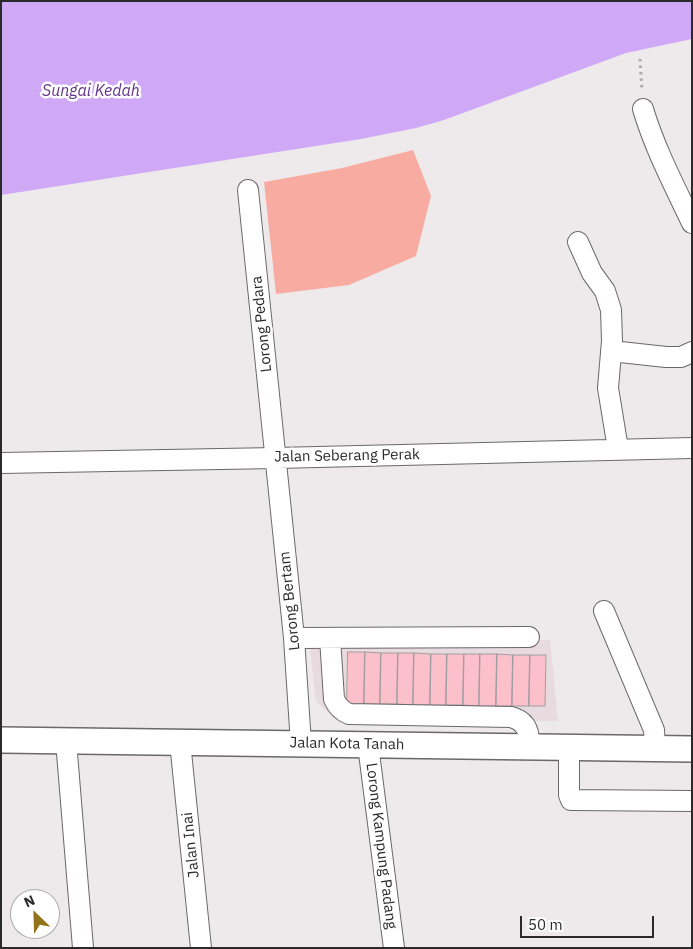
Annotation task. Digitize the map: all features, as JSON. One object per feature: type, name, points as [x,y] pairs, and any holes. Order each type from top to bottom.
[{"type":"street","points":[[643,109],[651,135],[686,199],[692,223]]},
{"type":"street","name":"Lorong Pedara","points":[[248,190],[276,458]]},
{"type":"street","points":[[578,242],[592,273],[605,291],[611,310],[611,350],[608,388],[618,449]]},
{"type":"street","points":[[611,350],[666,358],[681,358],[692,352]]},
{"type":"street","name":"Jalan Seberang Perak","points":[[1,463],[692,448]]},
{"type":"street","name":"Lorong Bertam","points":[[276,458],[294,638],[301,744]]},
{"type":"street","points":[[604,610],[654,730],[655,748]]},
{"type":"street","points":[[294,638],[529,637]]},
{"type":"street","points":[[330,638],[334,699],[344,712],[349,714],[511,717],[516,718],[526,726],[530,735],[529,747]]},
{"type":"street","name":"Jalan Kota Tanah","points":[[1,740],[655,748],[691,752]]},
{"type":"street","points":[[66,741],[83,948]]},
{"type":"street","name":"Jalan Inai","points":[[180,742],[201,948]]},
{"type":"street","name":"Lorong Kampung Padang","points":[[368,745],[394,948]]},
{"type":"street","points":[[569,747],[569,795],[571,800],[692,801]]},
{"type":"path","points":[[640,59],[643,109]]},
{"type":"shaded area","points":[[413,150],[431,196],[416,256],[349,285],[276,294],[264,182],[342,168]]},
{"type":"shaded area","points":[[550,640],[558,721],[339,723],[316,701],[309,641]]},
{"type":"water","name":"Sungai Kedah","points":[[1,1],[692,1],[692,39],[626,53],[444,120],[416,128],[361,139],[1,195]]},
{"type":"building","points":[[348,652],[365,652],[364,704],[347,704]]},
{"type":"building","points":[[365,652],[381,653],[380,704],[364,704]]},
{"type":"building","points":[[381,653],[398,653],[397,704],[380,704]]},
{"type":"building","points":[[398,653],[414,653],[413,705],[397,704]]},
{"type":"building","points":[[414,653],[431,654],[430,705],[413,705]]},
{"type":"building","points":[[431,654],[447,654],[446,705],[430,705]]},
{"type":"building","points":[[447,654],[464,654],[463,705],[446,705]]},
{"type":"building","points":[[464,654],[480,654],[479,706],[463,705]]},
{"type":"building","points":[[480,654],[497,654],[496,706],[479,706]]},
{"type":"building","points":[[497,654],[513,655],[512,706],[496,706]]},
{"type":"building","points":[[513,655],[530,655],[529,706],[512,706]]},
{"type":"building","points":[[530,655],[546,655],[545,706],[529,706]]}]
